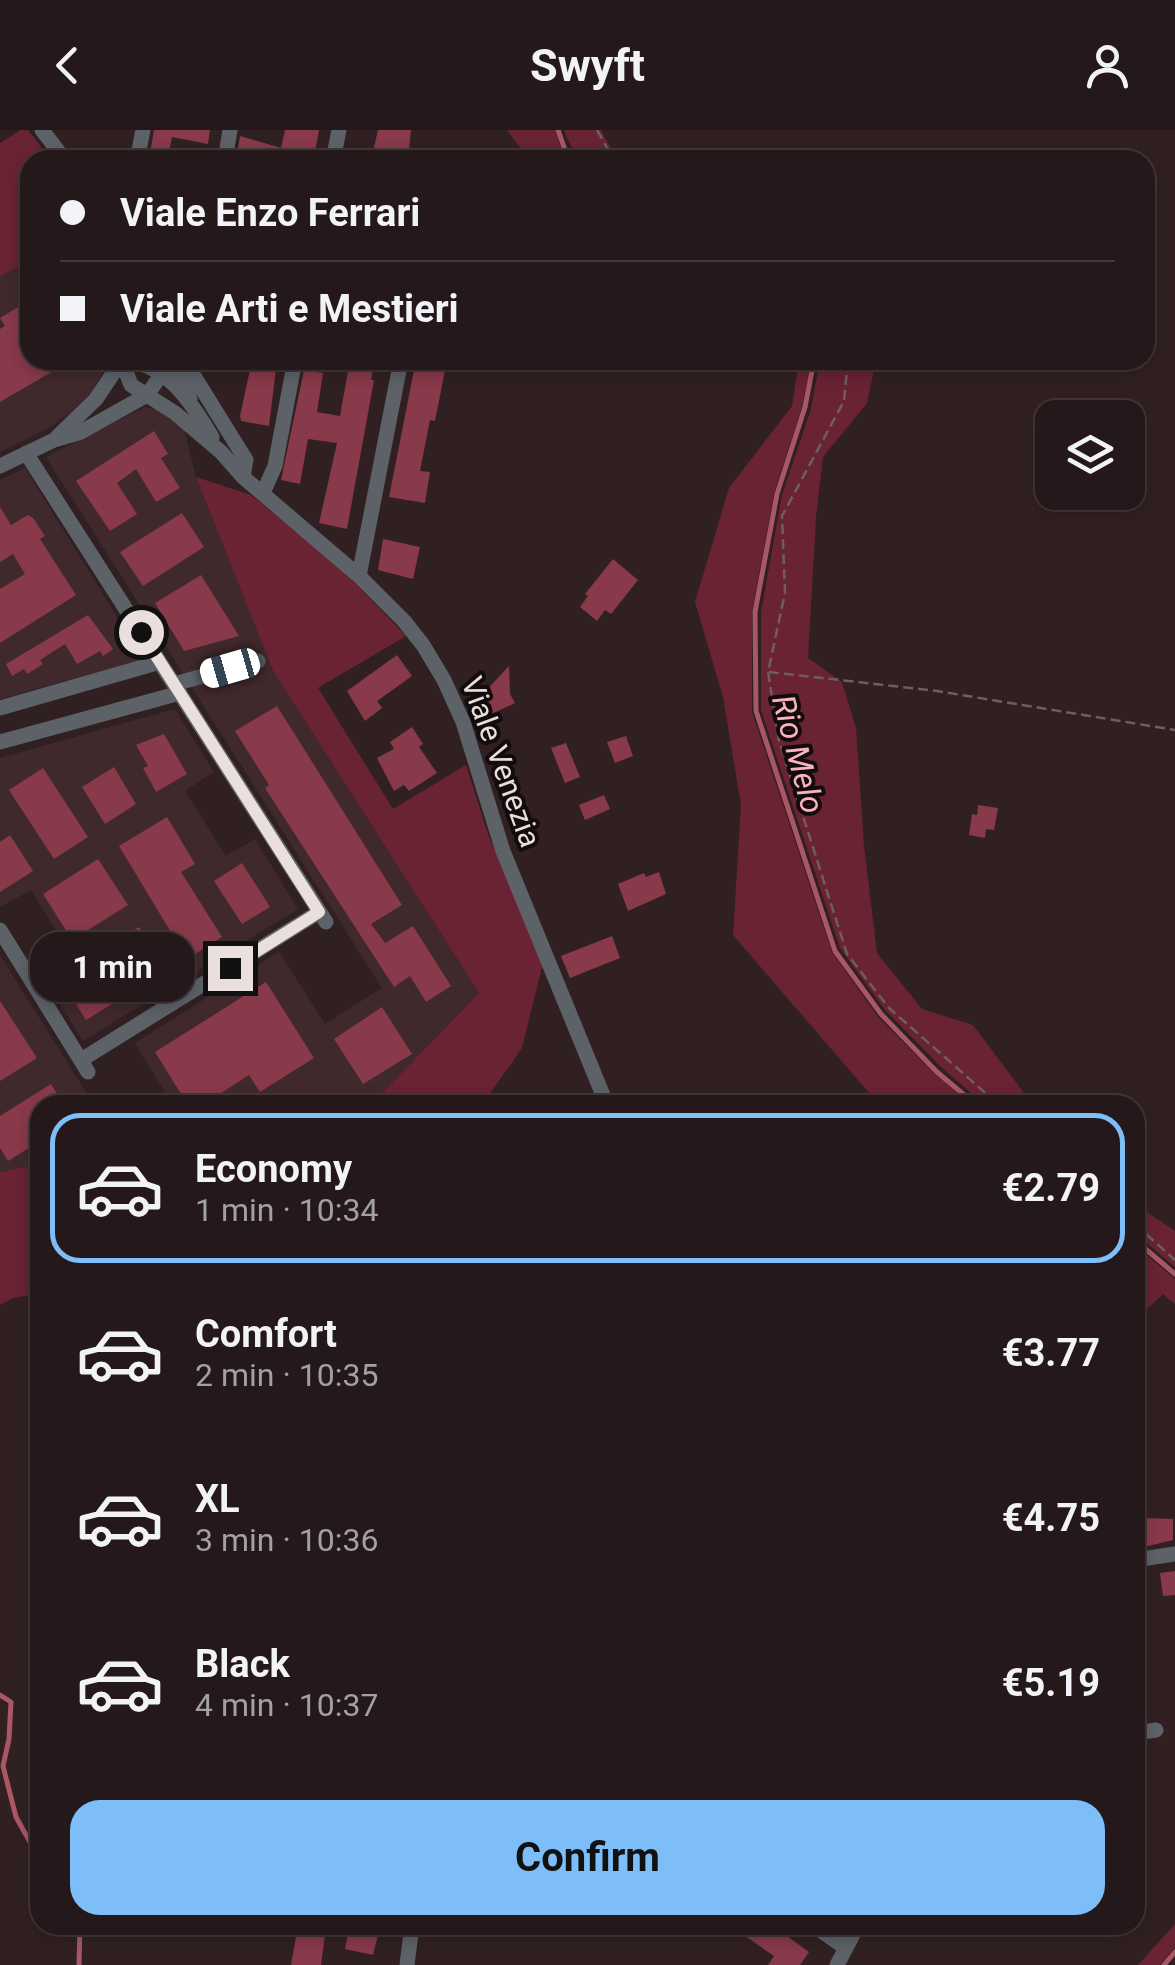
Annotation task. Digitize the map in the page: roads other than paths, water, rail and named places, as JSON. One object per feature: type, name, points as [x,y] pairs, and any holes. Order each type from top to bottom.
[{"type":"street","points":[[42,130],[57,150]]},
{"type":"street","points":[[54,440],[96,399],[115,370]]},
{"type":"street","name":"Viale Venezia","points":[[126,370],[131,385],[175,413],[359,576],[404,621],[444,680],[462,722],[503,850],[602,1095]]},
{"type":"street","points":[[0,466],[54,440],[81,432],[147,395],[162,370]]},
{"type":"street","name":"Viale Venezia","points":[[165,370],[191,402]]},
{"type":"street","name":"Viale Venezia","points":[[178,370],[191,402],[220,452]]},
{"type":"street","points":[[190,370],[246,460],[243,477]]},
{"type":"street","points":[[263,493],[275,466],[293,370]]},
{"type":"street","points":[[359,576],[399,370]]},
{"type":"street","points":[[0,930],[17,946],[84,1066],[323,917],[240,801],[177,688],[26,453]]},
{"type":"street","points":[[0,742],[258,660]]},
{"type":"street","points":[[0,708],[160,662]]},
{"type":"street","points":[[1145,1558],[1175,1554]]},
{"type":"street","points":[[1145,1732],[1156,1730]]},
{"type":"street","points":[[407,1965],[411,1935]]},
{"type":"street","points":[[827,1935],[846,1948]]},
{"type":"street","points":[[837,1965],[853,1935]]},
{"type":"waterway","name":"Rio Melo","points":[[558,130],[565,150]]},
{"type":"waterway","name":"Rio Melo","points":[[812,370],[805,407],[777,494],[755,612],[756,711],[835,951],[881,1014],[964,1095]]},
{"type":"waterway","name":"Rio Melo","points":[[1145,1248],[1175,1274]]},
{"type":"waterway","points":[[0,1695],[11,1702],[3,1766],[16,1817],[30,1842]]},
{"type":"waterway","points":[[79,1965],[80,1935]]},
{"type":"waterway","name":"Rio Melo","points":[[1164,1965],[1175,1952]]}]
